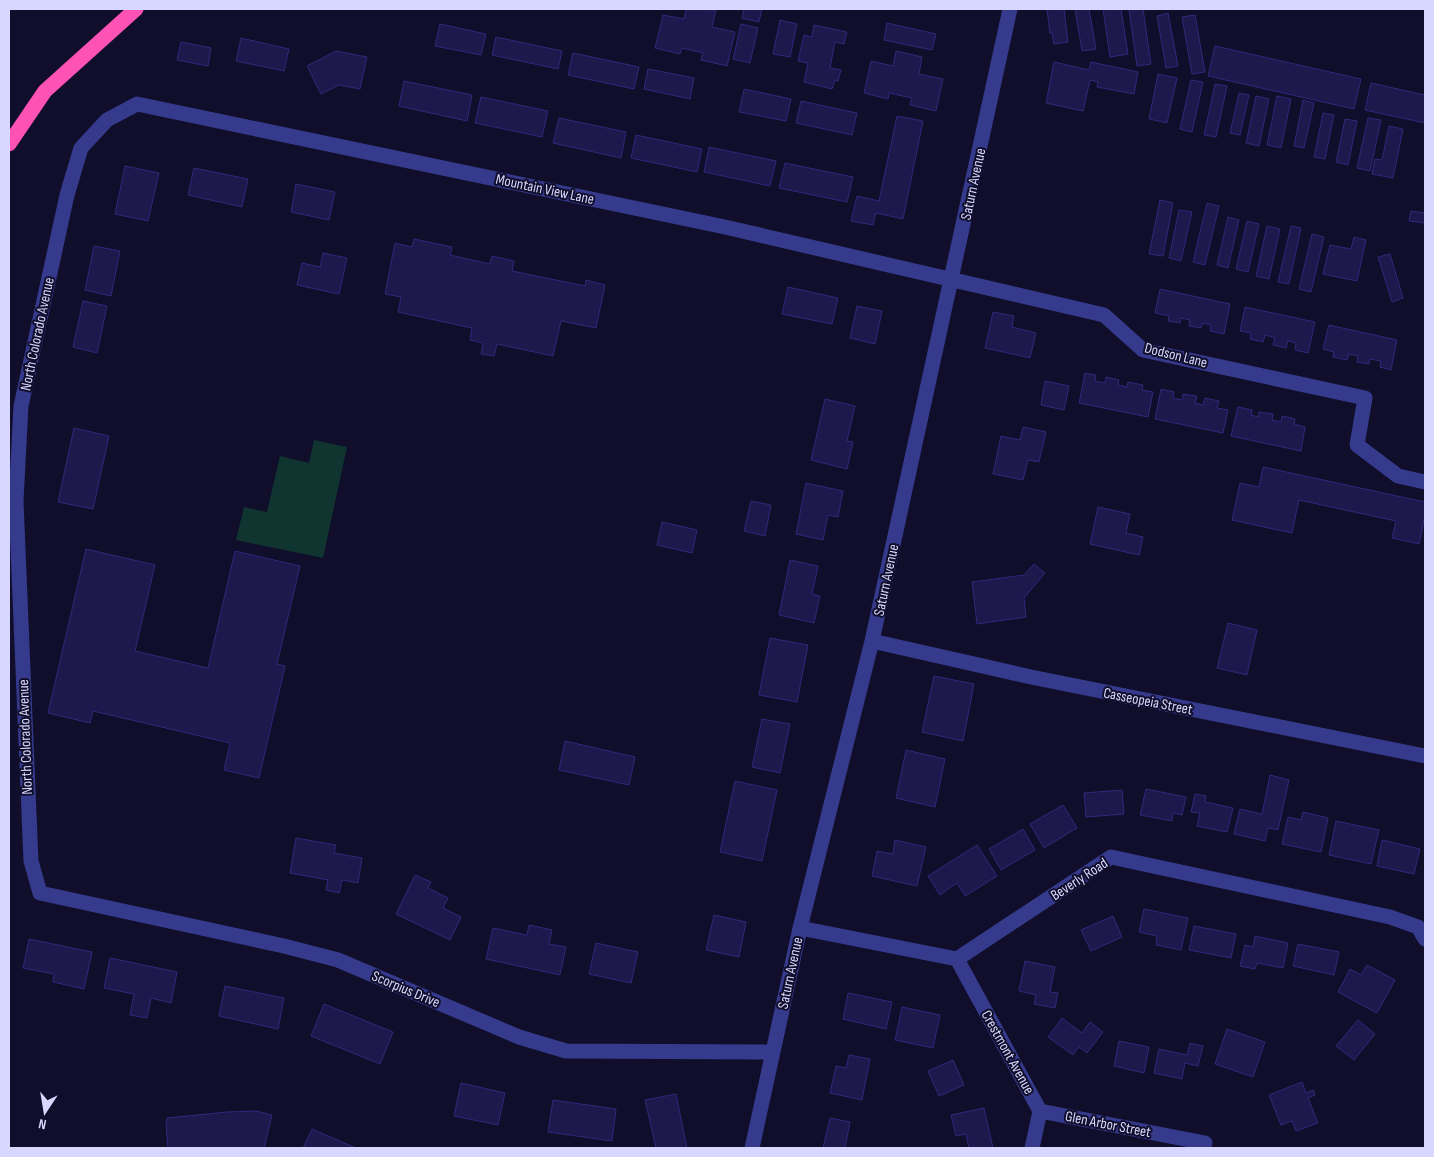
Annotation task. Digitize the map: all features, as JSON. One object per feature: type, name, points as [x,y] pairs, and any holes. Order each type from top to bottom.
[{"type":"highway","points":[[9,144],[45,92],[136,9]]},
{"type":"street","name":"Saturn Avenue","points":[[752,1148],[800,928],[872,641],[1010,9]]},
{"type":"street","name":"Mountain View Lane","points":[[137,104],[719,226],[952,279]]},
{"type":"street","name":"North Colorado Avenue","points":[[40,893],[31,861],[16,510],[21,406],[67,195],[81,148],[107,120],[137,104]]},
{"type":"street","name":"Dodson Lane","points":[[952,279],[1104,315],[1143,350],[1365,398],[1357,444],[1398,476],[1425,482]]},
{"type":"street","name":"Casseopeia Street","points":[[872,641],[1031,677],[1425,756]]},
{"type":"street","name":"Beverly Road","points":[[957,959],[1111,857],[1390,917],[1418,927],[1425,939]]},
{"type":"street","name":"Scorpius Drive","points":[[40,893],[284,946],[338,960],[520,1037],[566,1051],[773,1052]]},
{"type":"street","points":[[800,928],[957,959]]},
{"type":"street","name":"Crestmont Avenue","points":[[957,959],[1040,1111],[1032,1148]]},
{"type":"street","name":"Glen Arbor Street","points":[[1040,1111],[1205,1143]]},
{"type":"green space","points":[[314,440],[347,447],[323,558],[236,540],[244,507],[267,512],[280,456],[309,463]]},
{"type":"building","points":[[686,9],[716,10],[712,27],[735,32],[727,66],[701,60],[703,53],[682,48],[680,54],[655,48],[663,15],[684,19]]},
{"type":"building","points":[[744,9],[762,9],[759,22],[742,18]]},
{"type":"building","points":[[1047,9],[1064,9],[1068,42],[1054,44],[1052,33],[1050,33]]},
{"type":"building","points":[[1075,9],[1089,9],[1096,49],[1082,51]]},
{"type":"building","points":[[1103,9],[1121,9],[1128,54],[1110,57]]},
{"type":"building","points":[[1129,9],[1143,9],[1151,64],[1137,66]]},
{"type":"building","points":[[1168,13],[1178,66],[1166,68],[1157,16]]},
{"type":"building","points":[[1195,15],[1205,72],[1192,74],[1182,17]]},
{"type":"building","points":[[780,20],[797,24],[790,57],[773,54]]},
{"type":"building","points":[[887,23],[936,34],[932,50],[884,40]]},
{"type":"building","points":[[440,24],[486,34],[481,55],[435,46]]},
{"type":"building","points":[[741,24],[758,28],[750,63],[733,59]]},
{"type":"building","points":[[814,25],[847,32],[844,44],[835,42],[830,68],[841,70],[838,81],[835,80],[832,89],[804,82],[808,63],[798,61],[804,35],[812,37]]},
{"type":"building","points":[[496,37],[562,51],[558,69],[492,55]]},
{"type":"building","points":[[241,38],[289,49],[284,71],[236,61]]},
{"type":"building","points":[[181,42],[211,48],[208,66],[177,60]]},
{"type":"building","points":[[1215,46],[1361,79],[1354,109],[1208,76]]},
{"type":"building","points":[[336,51],[367,57],[360,89],[339,85],[321,94],[307,66]]},
{"type":"building","points":[[896,51],[922,57],[919,74],[943,79],[936,111],[910,105],[912,98],[889,93],[888,99],[864,93],[871,61],[893,66]]},
{"type":"building","points":[[573,53],[639,67],[634,89],[568,75]]},
{"type":"building","points":[[1054,62],[1089,70],[1091,62],[1138,72],[1134,94],[1097,87],[1098,82],[1090,80],[1083,111],[1046,103]]},
{"type":"building","points":[[648,69],[694,78],[690,99],[644,89]]},
{"type":"building","points":[[1158,74],[1177,78],[1167,123],[1149,119]]},
{"type":"building","points":[[1191,80],[1203,82],[1192,132],[1180,129]]},
{"type":"building","points":[[404,81],[472,95],[467,121],[399,106]]},
{"type":"building","points":[[1371,83],[1425,95],[1425,123],[1365,110]]},
{"type":"building","points":[[1215,84],[1227,86],[1216,137],[1204,135]]},
{"type":"building","points":[[744,89],[791,99],[786,121],[739,112]]},
{"type":"building","points":[[1239,93],[1249,95],[1240,135],[1230,133]]},
{"type":"building","points":[[1256,96],[1269,99],[1259,146],[1246,143]]},
{"type":"building","points":[[1277,96],[1291,99],[1281,148],[1267,145]]},
{"type":"building","points":[[481,97],[548,111],[542,137],[475,123]]},
{"type":"building","points":[[1303,100],[1314,103],[1304,148],[1294,146]]},
{"type":"building","points":[[801,101],[857,113],[852,135],[796,123]]},
{"type":"building","points":[[1323,113],[1334,115],[1325,159],[1314,157]]},
{"type":"building","points":[[897,116],[923,121],[903,219],[876,213],[873,225],[851,221],[857,196],[879,201]]},
{"type":"building","points":[[559,118],[626,132],[621,158],[553,143]]},
{"type":"building","points":[[1368,118],[1381,120],[1370,171],[1357,168]]},
{"type":"building","points":[[1345,119],[1357,121],[1348,165],[1336,162]]},
{"type":"building","points":[[1389,126],[1403,129],[1393,178],[1372,174],[1375,159],[1382,160]]},
{"type":"building","points":[[636,135],[702,149],[697,172],[631,158]]},
{"type":"building","points":[[709,147],[776,161],[770,186],[704,172]]},
{"type":"building","points":[[785,163],[853,177],[847,202],[779,188]]},
{"type":"building","points":[[125,166],[159,173],[148,221],[115,214]]},
{"type":"building","points":[[194,168],[248,179],[242,207],[188,195]]},
{"type":"building","points":[[296,184],[335,192],[329,220],[291,212]]},
{"type":"building","points":[[1160,200],[1173,203],[1163,256],[1149,254]]},
{"type":"building","points":[[1207,203],[1219,206],[1205,265],[1193,262]]},
{"type":"building","points":[[1179,210],[1192,212],[1181,261],[1169,258]]},
{"type":"building","points":[[1411,211],[1425,213],[1425,223],[1409,221]]},
{"type":"building","points":[[1228,217],[1239,220],[1228,268],[1217,265]]},
{"type":"building","points":[[1247,221],[1259,224],[1248,272],[1236,269]]},
{"type":"building","points":[[1267,226],[1280,229],[1269,279],[1256,276]]},
{"type":"building","points":[[1291,226],[1301,228],[1289,284],[1278,282]]},
{"type":"building","points":[[1312,234],[1324,237],[1311,292],[1299,289]]},
{"type":"building","points":[[1354,237],[1366,240],[1357,281],[1323,274],[1330,245],[1351,249]]},
{"type":"building","points":[[414,239],[452,247],[450,255],[490,264],[492,256],[514,261],[512,271],[585,286],[586,280],[605,285],[596,328],[561,321],[553,356],[497,344],[494,356],[481,354],[483,343],[470,340],[472,328],[398,312],[401,297],[385,294],[395,243],[412,247]]},
{"type":"building","points":[[94,246],[120,251],[111,296],[85,290]]},
{"type":"building","points":[[323,253],[347,258],[339,294],[297,285],[302,263],[320,267]]},
{"type":"building","points":[[1390,254],[1403,298],[1392,302],[1378,257]]},
{"type":"building","points":[[788,287],[838,298],[832,324],[782,314]]},
{"type":"building","points":[[1160,289],[1230,304],[1224,334],[1210,331],[1211,325],[1203,323],[1201,328],[1189,326],[1190,320],[1181,318],[1180,323],[1168,321],[1169,316],[1155,313]]},
{"type":"building","points":[[83,301],[107,306],[97,353],[73,347]]},
{"type":"building","points":[[857,306],[882,311],[875,344],[850,338]]},
{"type":"building","points":[[1245,307],[1315,322],[1308,353],[1295,350],[1296,343],[1288,341],[1286,348],[1273,345],[1275,338],[1265,335],[1263,342],[1250,339],[1251,333],[1240,331]]},
{"type":"building","points":[[993,312],[1014,316],[1012,327],[1036,333],[1030,358],[985,348]]},
{"type":"building","points":[[1329,325],[1397,340],[1391,370],[1380,367],[1381,361],[1370,359],[1369,364],[1357,362],[1358,356],[1349,354],[1347,360],[1333,357],[1334,352],[1323,349]]},
{"type":"building","points":[[1085,373],[1096,375],[1095,381],[1105,383],[1106,377],[1119,380],[1118,385],[1127,387],[1128,382],[1143,385],[1142,390],[1153,392],[1148,417],[1079,403]]},
{"type":"building","points":[[1045,381],[1069,386],[1064,410],[1041,405]]},
{"type":"building","points":[[1161,389],[1174,392],[1173,398],[1182,400],[1183,394],[1197,396],[1195,403],[1203,405],[1205,398],[1219,401],[1217,408],[1228,410],[1223,433],[1155,419]]},
{"type":"building","points":[[825,399],[855,406],[847,441],[853,442],[847,469],[811,460]]},
{"type":"building","points":[[1238,407],[1252,410],[1251,415],[1258,417],[1259,412],[1273,414],[1272,420],[1281,422],[1282,416],[1295,419],[1294,424],[1305,427],[1301,451],[1231,436]]},
{"type":"building","points":[[1023,427],[1046,432],[1039,462],[1028,460],[1023,480],[993,474],[1001,436],[1020,440]]},
{"type":"building","points":[[74,428],[109,436],[93,509],[58,502]]},
{"type":"building","points":[[1263,467],[1425,502],[1425,515],[1419,544],[1392,538],[1396,521],[1299,500],[1292,533],[1232,520],[1240,483],[1259,487]]},
{"type":"building","points":[[806,483],[843,491],[838,517],[828,515],[823,540],[796,534]]},
{"type":"building","points":[[751,501],[771,505],[765,536],[744,531]]},
{"type":"building","points":[[1098,507],[1130,514],[1126,533],[1143,537],[1139,555],[1090,544]]},
{"type":"building","points":[[662,522],[697,530],[692,553],[657,545]]},
{"type":"building","points":[[86,549],[155,565],[135,651],[208,668],[235,551],[300,566],[277,664],[285,666],[259,778],[224,770],[230,743],[93,711],[90,723],[48,713]]},
{"type":"building","points":[[790,560],[818,566],[812,594],[820,596],[814,623],[779,615]]},
{"type":"building","points":[[1034,564],[1045,573],[1024,598],[1026,617],[977,624],[972,582],[1024,575]]},
{"type":"building","points":[[1228,623],[1257,630],[1247,675],[1217,668]]},
{"type":"building","points":[[770,638],[808,645],[797,702],[759,695]]},
{"type":"building","points":[[934,676],[974,684],[963,741],[922,732]]},
{"type":"building","points":[[762,719],[790,724],[780,773],[752,767]]},
{"type":"building","points":[[565,741],[635,757],[629,785],[559,770]]},
{"type":"building","points":[[906,750],[945,759],[935,807],[896,798]]},
{"type":"building","points":[[1270,775],[1289,780],[1278,830],[1268,828],[1265,841],[1234,834],[1240,809],[1262,814]]},
{"type":"building","points":[[735,781],[777,790],[762,861],[720,852]]},
{"type":"building","points":[[1146,789],[1186,797],[1182,815],[1173,813],[1172,821],[1140,815]]},
{"type":"building","points":[[1122,790],[1124,814],[1086,817],[1084,793]]},
{"type":"building","points":[[1195,794],[1206,796],[1205,802],[1233,808],[1227,832],[1197,826],[1200,813],[1191,812]]},
{"type":"building","points":[[1063,805],[1077,828],[1044,848],[1030,824]]},
{"type":"building","points":[[1303,812],[1328,818],[1321,852],[1282,844],[1288,817],[1301,820]]},
{"type":"building","points":[[1336,821],[1379,830],[1371,864],[1329,855]]},
{"type":"building","points":[[1023,829],[1035,850],[1001,870],[989,849]]},
{"type":"building","points":[[296,838],[336,845],[334,853],[362,858],[358,883],[342,880],[339,893],[326,890],[328,880],[290,873]]},
{"type":"building","points":[[895,840],[926,847],[917,886],[872,876],[877,851],[893,854]]},
{"type":"building","points":[[1382,840],[1420,849],[1414,874],[1377,866]]},
{"type":"building","points":[[977,845],[997,876],[965,896],[957,883],[940,895],[928,876]]},
{"type":"building","points":[[415,875],[431,882],[428,888],[448,898],[443,908],[461,917],[450,940],[396,914]]},
{"type":"building","points":[[1144,909],[1188,918],[1181,950],[1156,945],[1157,936],[1139,932]]},
{"type":"building","points":[[714,915],[746,922],[739,957],[706,950]]},
{"type":"building","points":[[1113,916],[1122,937],[1091,951],[1081,930]]},
{"type":"building","points":[[529,925],[552,930],[549,944],[566,947],[560,975],[486,959],[493,928],[527,935]]},
{"type":"building","points":[[1194,926],[1236,934],[1231,958],[1189,950]]},
{"type":"building","points":[[1255,936],[1288,943],[1283,968],[1257,963],[1255,969],[1240,966],[1245,945],[1253,947]]},
{"type":"building","points":[[29,939],[92,952],[84,989],[53,982],[54,974],[23,968]]},
{"type":"building","points":[[596,943],[638,952],[631,983],[589,974]]},
{"type":"building","points":[[1298,944],[1339,952],[1334,975],[1293,966]]},
{"type":"building","points":[[110,958],[177,972],[171,1003],[151,998],[147,1018],[130,1015],[134,994],[104,988]]},
{"type":"building","points":[[1025,961],[1055,967],[1050,992],[1058,993],[1055,1008],[1034,1004],[1036,995],[1019,991]]},
{"type":"building","points":[[1367,965],[1395,980],[1377,1013],[1338,992],[1350,969],[1361,975]]},
{"type":"building","points":[[225,986],[284,998],[278,1029],[219,1016]]},
{"type":"building","points":[[848,993],[892,1002],[886,1029],[843,1019]]},
{"type":"building","points":[[324,1004],[393,1032],[380,1064],[311,1036]]},
{"type":"building","points":[[902,1007],[940,1015],[933,1048],[895,1040]]},
{"type":"building","points":[[1062,1018],[1082,1033],[1090,1022],[1103,1032],[1087,1053],[1079,1047],[1073,1055],[1048,1037]]},
{"type":"building","points":[[1358,1020],[1375,1034],[1354,1060],[1336,1046]]},
{"type":"building","points":[[1227,1029],[1265,1042],[1253,1077],[1215,1064]]},
{"type":"building","points":[[1119,1041],[1149,1047],[1144,1073],[1114,1066]]},
{"type":"building","points":[[1190,1043],[1203,1046],[1198,1066],[1185,1063],[1182,1079],[1154,1073],[1159,1049],[1187,1055]]},
{"type":"building","points":[[849,1055],[870,1059],[862,1100],[830,1093],[836,1066],[846,1068]]},
{"type":"building","points":[[953,1060],[964,1085],[939,1096],[928,1071]]},
{"type":"building","points":[[1302,1082],[1306,1093],[1313,1090],[1315,1095],[1308,1098],[1318,1123],[1296,1131],[1292,1121],[1281,1125],[1269,1095]]},
{"type":"building","points":[[461,1083],[505,1093],[498,1125],[454,1116]]},
{"type":"building","points":[[676,1094],[687,1148],[656,1148],[645,1100]]},
{"type":"building","points":[[553,1100],[616,1109],[612,1141],[548,1132]]},
{"type":"building","points":[[984,1108],[993,1148],[969,1148],[966,1134],[956,1136],[951,1115]]},
{"type":"building","points":[[256,1111],[272,1115],[264,1148],[168,1148],[167,1118]]},
{"type":"building","points":[[830,1118],[850,1122],[845,1148],[823,1148]]},
{"type":"building","points":[[312,1129],[356,1148],[303,1148]]}]
